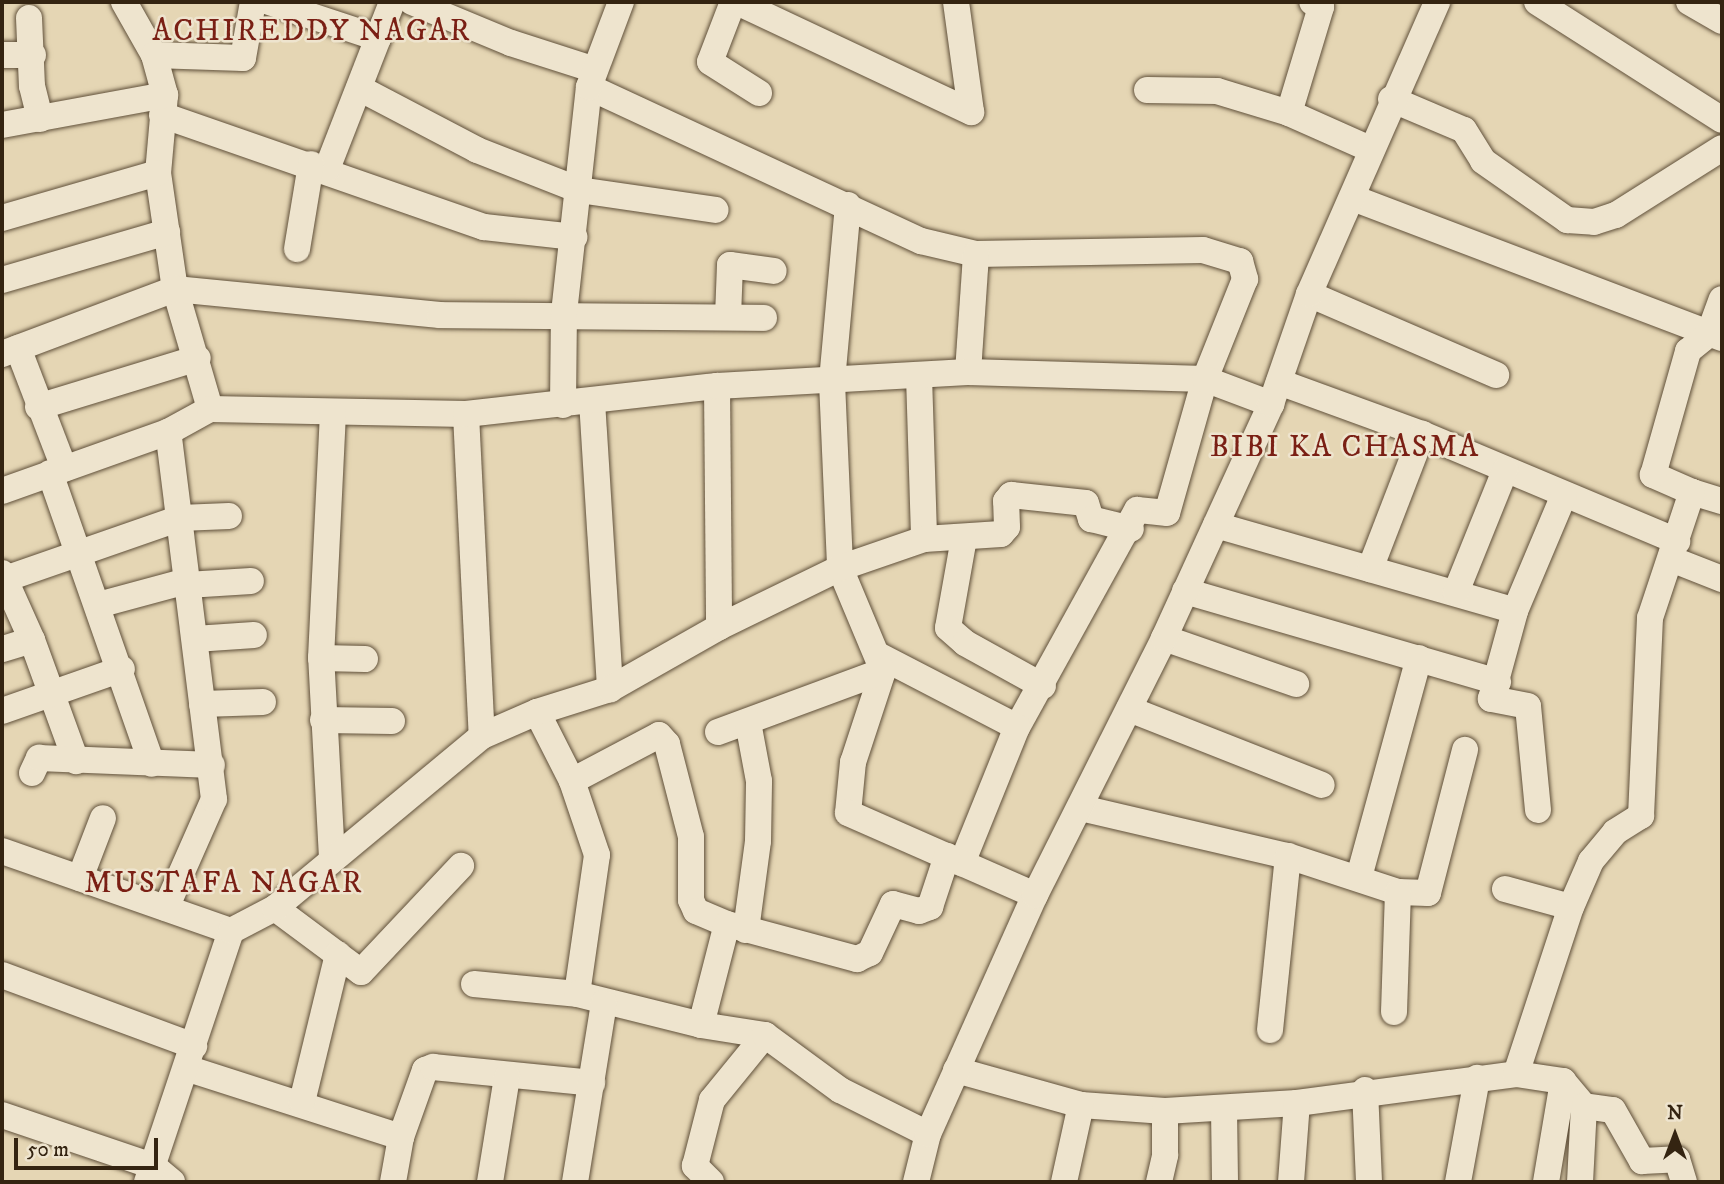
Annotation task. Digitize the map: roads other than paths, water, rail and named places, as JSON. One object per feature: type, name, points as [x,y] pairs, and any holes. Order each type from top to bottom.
[{"type":"street","points":[[124,2],[154,55],[163,105],[158,173],[175,289],[198,359],[209,409]]},
{"type":"street","points":[[154,55],[243,58],[253,2]]},
{"type":"street","points":[[269,2],[378,38]]},
{"type":"street","points":[[298,249],[319,166],[359,88],[392,2]]},
{"type":"street","points":[[412,2],[592,79],[920,241],[976,254],[1203,250],[1237,257],[1245,279],[1205,379],[1167,513],[1143,507],[1137,510],[1130,529],[1043,686],[1017,727],[930,908],[919,911],[893,904],[865,958],[737,927],[696,911],[691,900],[691,837],[662,737],[651,736],[572,781]]},
{"type":"street","points":[[563,405],[564,313],[592,79],[621,2]]},
{"type":"street","points":[[759,93],[710,62],[735,2],[971,112],[956,2]]},
{"type":"street","points":[[916,1182],[928,1134],[1035,895],[1164,638],[1275,393],[1309,294],[1353,198],[1391,99],[1437,2]]},
{"type":"street","points":[[1536,2],[1722,120]]},
{"type":"street","points":[[1689,2],[1722,21]]},
{"type":"street","points":[[1289,113],[1319,4]]},
{"type":"street","points":[[29,18],[33,55],[32,86],[40,119]]},
{"type":"street","points":[[2,55],[33,55]]},
{"type":"street","points":[[359,88],[477,150],[579,190],[716,210]]},
{"type":"street","points":[[1147,90],[1217,91],[1289,113],[1370,149]]},
{"type":"street","points":[[1391,99],[1464,130],[1483,161],[1567,220],[1594,222],[1616,215],[1722,148]]},
{"type":"street","points":[[2,125],[163,105],[319,166],[485,226],[574,237]]},
{"type":"street","points":[[2,218],[158,173]]},
{"type":"street","points":[[1353,198],[1716,336]]},
{"type":"street","points":[[848,205],[832,382],[840,568],[881,663],[853,762],[848,813],[1035,895]]},
{"type":"street","points":[[4,273],[167,232]]},
{"type":"street","points":[[968,372],[976,254]]},
{"type":"street","points":[[728,317],[730,265],[774,271]]},
{"type":"street","points":[[152,764],[122,669],[98,605],[38,407],[10,351],[175,289],[440,315],[564,313],[764,318]]},
{"type":"street","points":[[1309,294],[1496,375]]},
{"type":"street","points":[[1716,336],[1722,299]]},
{"type":"street","points":[[1716,336],[1688,351],[1653,475],[1692,492],[1722,501]]},
{"type":"street","points":[[38,407],[198,359]]},
{"type":"street","points":[[2,491],[168,432],[209,409],[333,414],[466,414],[717,386],[832,382],[968,372],[1205,379],[1275,393],[1422,434],[1564,495],[1674,550],[1722,579]]},
{"type":"street","points":[[919,376],[924,539]]},
{"type":"street","points":[[717,386],[719,627]]},
{"type":"street","points":[[592,401],[610,689]]},
{"type":"street","points":[[332,858],[321,657],[333,414]]},
{"type":"street","points":[[466,414],[482,736]]},
{"type":"street","points":[[166,908],[211,809],[212,765],[168,432]]},
{"type":"street","points":[[1370,569],[1422,434]]},
{"type":"street","points":[[1456,593],[1505,471]]},
{"type":"street","points":[[1516,1074],[1571,907],[1591,861],[1615,832],[1641,816],[1650,618],[1692,492]]},
{"type":"street","points":[[2,1115],[158,1177],[190,1056],[231,931],[275,908],[482,736],[537,712],[610,689],[719,627],[840,568],[924,539],[964,538],[1005,531],[1006,501],[1011,495],[1086,503],[1091,519],[1130,529]]},
{"type":"street","points":[[1538,810],[1528,706],[1491,699],[1516,611],[1564,495]]},
{"type":"street","points":[[76,761],[54,693],[3,576],[180,518],[229,516]]},
{"type":"street","points":[[1216,525],[1516,611]]},
{"type":"street","points":[[964,538],[948,628],[965,643],[1043,686]]},
{"type":"street","points":[[98,605],[187,583],[251,581]]},
{"type":"street","points":[[1185,591],[1498,682]]},
{"type":"street","points":[[195,639],[254,635]]},
{"type":"street","points":[[1164,638],[1296,684]]},
{"type":"street","points":[[2,649],[32,640]]},
{"type":"street","points":[[321,657],[365,659]]},
{"type":"street","points":[[1359,877],[1419,659]]},
{"type":"street","points":[[718,732],[748,722],[881,663],[1017,727]]},
{"type":"street","points":[[2,711],[122,669]]},
{"type":"street","points":[[202,704],[262,702]]},
{"type":"street","points":[[1129,709],[1322,785]]},
{"type":"street","points":[[537,712],[572,781],[597,855],[577,994]]},
{"type":"street","points":[[323,720],[392,721]]},
{"type":"street","points":[[701,1025],[737,927],[758,841],[759,781],[748,722]]},
{"type":"street","points":[[1081,808],[1288,856],[1398,891],[1428,893],[1465,750]]},
{"type":"street","points":[[32,773],[39,758],[212,765]]},
{"type":"street","points":[[80,878],[103,818]]},
{"type":"street","points":[[2,851],[231,931]]},
{"type":"street","points":[[1270,1030],[1288,856]]},
{"type":"street","points":[[275,908],[361,972],[461,866]]},
{"type":"street","points":[[1505,889],[1571,907]]},
{"type":"street","points":[[1394,1012],[1398,891]]},
{"type":"street","points":[[302,1102],[338,954]]},
{"type":"street","points":[[2,975],[302,1102],[401,1137]]},
{"type":"street","points":[[474,984],[577,994],[604,1003],[701,1025],[765,1035],[840,1090],[928,1134]]},
{"type":"street","points":[[575,1182],[604,1003]]},
{"type":"street","points":[[711,1182],[695,1166],[712,1100],[765,1035]]},
{"type":"street","points":[[393,1182],[401,1137],[425,1070],[433,1067],[507,1077],[592,1083]]},
{"type":"street","points":[[956,1070],[1081,1105],[1165,1111],[1297,1103],[1365,1090],[1516,1074],[1563,1081],[1584,1106],[1612,1110],[1642,1161],[1677,1159],[1684,1182]]},
{"type":"street","points":[[490,1182],[507,1077]]},
{"type":"street","points":[[1458,1182],[1477,1078]]},
{"type":"street","points":[[1546,1182],[1563,1081]]},
{"type":"street","points":[[1365,1090],[1369,1182]]},
{"type":"street","points":[[1291,1182],[1297,1103]]},
{"type":"street","points":[[1064,1182],[1081,1105]]},
{"type":"street","points":[[1580,1182],[1584,1106]]},
{"type":"street","points":[[1224,1109],[1225,1182]]},
{"type":"street","points":[[1159,1182],[1165,1154],[1165,1111]]},
{"type":"district","name":"ACHIREDDY NAGAR","points":[[312,32]]},
{"type":"district","name":"BIBI KA CHASMA","points":[[1345,448]]},
{"type":"district","name":"MUSTAFA NAGAR","points":[[224,884]]}]
